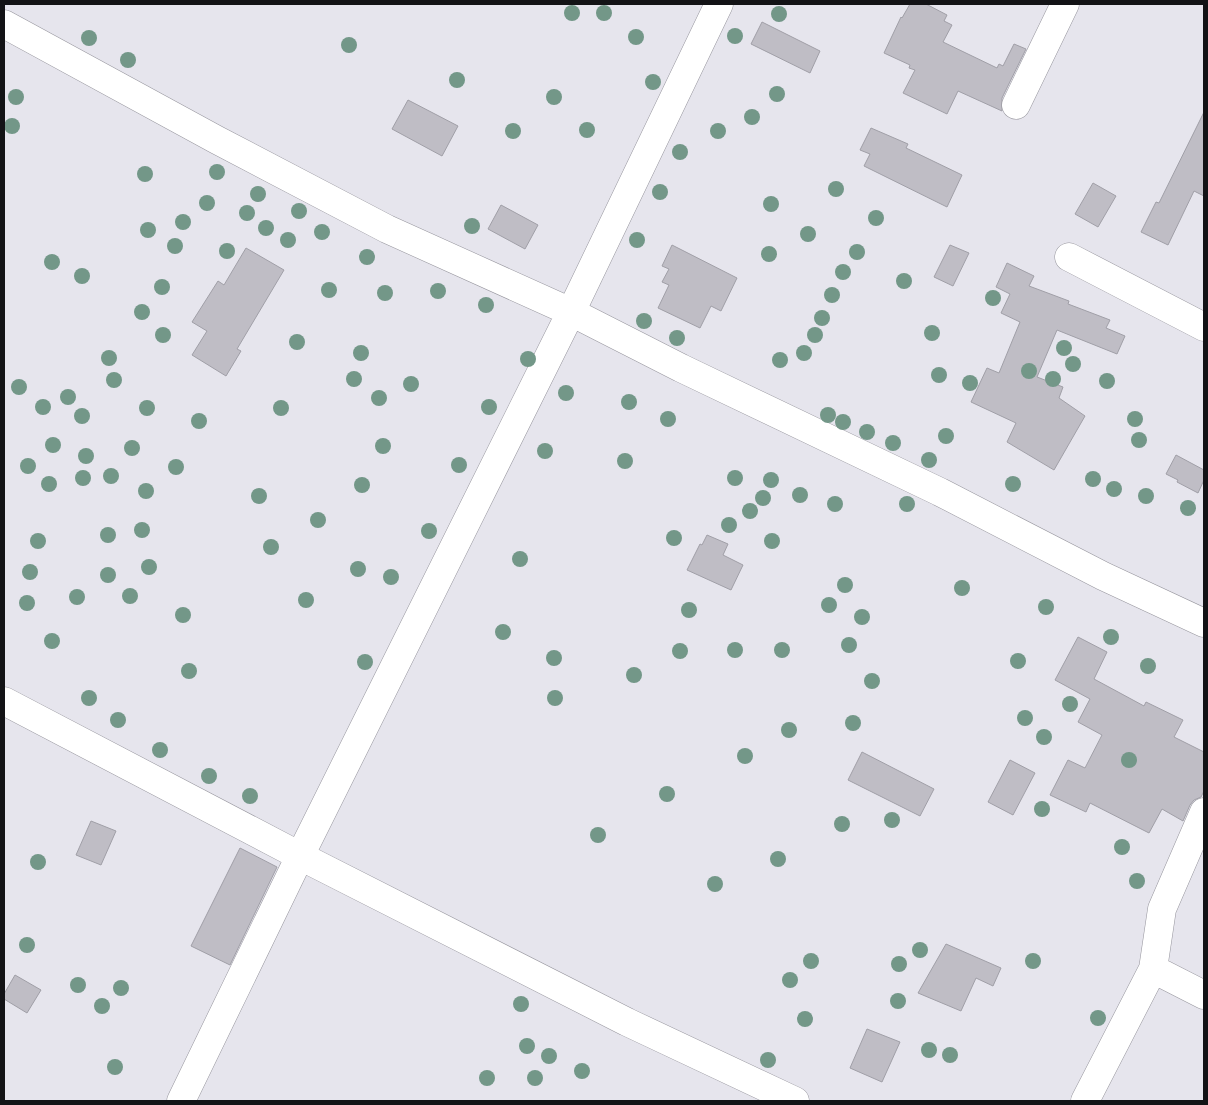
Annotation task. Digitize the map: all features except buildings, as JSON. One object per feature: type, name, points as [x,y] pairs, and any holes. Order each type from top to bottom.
[{"type":"street","points":[[181,1101],[300,856],[571,312],[719,4]]},
{"type":"street","points":[[1016,105],[1065,4]]},
{"type":"street","points":[[4,24],[217,140],[379,224],[571,312],[681,368],[940,492],[1103,576],[1204,623]]},
{"type":"street","points":[[1069,257],[1202,320]]},
{"type":"street","points":[[4,701],[300,856],[627,1022],[795,1101]]},
{"type":"street","points":[[1085,1101],[1153,968],[1162,909],[1204,812]]},
{"type":"street","points":[[1153,968],[1204,995]]}]
